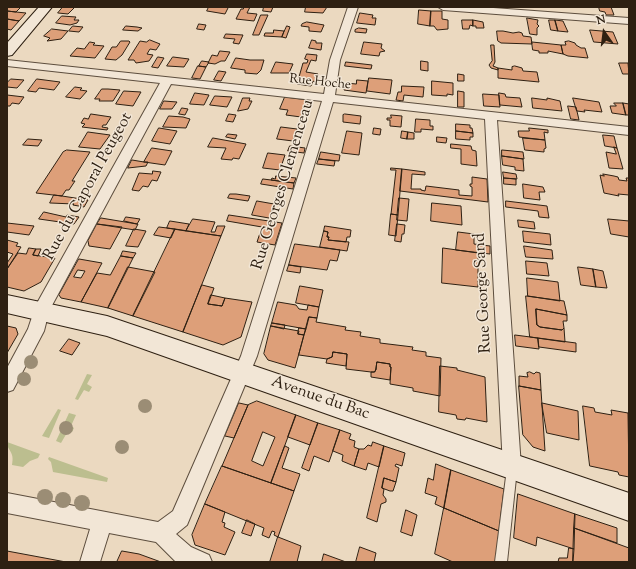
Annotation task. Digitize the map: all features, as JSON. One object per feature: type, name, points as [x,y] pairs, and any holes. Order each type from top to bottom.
[{"type":"main road","points":[[7,52],[46,7]]},
{"type":"main road","name":"Avenue du Bac","points":[[7,304],[41,310],[107,326],[629,507]]},
{"type":"street","name":"Rue Georges Clemenceau","points":[[161,533],[180,518],[249,356],[328,98],[335,60],[353,7]]},
{"type":"street","points":[[443,7],[512,10],[629,21]]},
{"type":"street","name":"Rue Hoche","points":[[7,64],[629,131]]},
{"type":"street","name":"Rue du Caporal Peugeot","points":[[7,384],[36,331],[41,310],[167,81]]},
{"type":"street","name":"Rue George Sand","points":[[491,116],[512,467]]},
{"type":"street","points":[[7,503],[161,533],[184,555],[202,562]]},
{"type":"street","points":[[90,562],[102,521]]},
{"type":"lane","points":[[502,562],[512,467]]},
{"type":"green space","points":[[87,374],[92,375],[87,384],[92,387],[89,392],[84,390],[78,400],[75,399]]},
{"type":"green space","points":[[58,409],[61,410],[49,438],[42,436]]},
{"type":"green space","points":[[69,413],[76,415],[71,426],[74,428],[72,432],[68,431],[61,443],[56,441]]},
{"type":"green space","points":[[7,442],[40,454],[38,458],[30,461],[23,467],[12,465],[12,454]]},
{"type":"green space","points":[[49,457],[108,478],[107,482],[53,472],[51,462],[48,459]]},
{"type":"building","points":[[7,7],[21,7],[16,12],[7,11]]},
{"type":"building","points":[[63,7],[75,7],[68,14],[58,13]]},
{"type":"building","points":[[209,7],[228,8],[225,14],[207,11]]},
{"type":"building","points":[[244,7],[250,7],[247,13],[257,14],[254,21],[236,19],[241,9]]},
{"type":"building","points":[[264,7],[273,7],[271,12],[263,11]]},
{"type":"building","points":[[306,7],[327,7],[323,13],[305,12]]},
{"type":"building","points":[[599,7],[611,7],[614,15],[606,15],[605,12],[600,11]]},
{"type":"building","points":[[419,10],[431,11],[430,26],[418,24]]},
{"type":"building","points":[[7,11],[26,13],[19,21],[7,19]]},
{"type":"building","points":[[431,11],[442,11],[442,19],[448,20],[448,29],[437,30],[434,26],[430,26]]},
{"type":"building","points":[[360,13],[373,15],[372,18],[376,18],[375,25],[357,23]]},
{"type":"building","points":[[261,15],[268,15],[259,35],[253,35]]},
{"type":"building","points":[[62,16],[76,17],[74,20],[79,20],[77,23],[70,25],[56,23]]},
{"type":"building","points":[[527,18],[538,20],[537,24],[539,26],[537,28],[537,35],[530,34]]},
{"type":"building","points":[[7,19],[19,21],[11,30],[7,29]]},
{"type":"building","points":[[462,20],[473,20],[473,26],[470,25],[469,29],[463,29]]},
{"type":"building","points":[[473,20],[483,22],[484,28],[476,28],[476,26],[473,26]]},
{"type":"building","points":[[549,20],[555,20],[558,31],[551,30]]},
{"type":"building","points":[[555,20],[563,21],[568,32],[558,31]]},
{"type":"building","points":[[307,22],[324,25],[321,32],[309,31],[309,27],[301,26]]},
{"type":"building","points":[[199,24],[206,25],[204,30],[197,29]]},
{"type":"building","points":[[73,26],[83,27],[79,32],[69,31]]},
{"type":"building","points":[[126,26],[142,28],[138,31],[123,30]]},
{"type":"building","points":[[287,26],[290,27],[286,38],[282,37]]},
{"type":"building","points":[[359,28],[367,29],[366,33],[355,32],[355,30]]},
{"type":"building","points":[[52,29],[68,31],[61,39],[47,41],[50,38],[44,36]]},
{"type":"building","points":[[274,30],[284,31],[282,37],[264,36],[265,33],[273,33]]},
{"type":"building","points":[[590,30],[613,32],[618,44],[594,42]]},
{"type":"building","points":[[497,31],[522,33],[523,36],[531,37],[532,44],[501,43],[498,41]]},
{"type":"building","points":[[226,34],[243,35],[239,44],[233,43],[235,39],[224,38]]},
{"type":"building","points":[[150,40],[160,44],[156,50],[150,49],[147,54],[153,55],[149,61],[136,63],[134,60],[128,60],[140,41],[146,42]]},
{"type":"building","points":[[312,40],[316,41],[316,43],[322,43],[321,50],[309,48]]},
{"type":"building","points":[[121,41],[130,42],[122,55],[116,60],[105,59],[112,47],[116,47]]},
{"type":"building","points":[[569,41],[575,43],[581,48],[585,48],[588,58],[563,54],[561,45],[566,45],[565,42]]},
{"type":"building","points":[[90,42],[95,43],[93,45],[104,46],[95,58],[70,56],[77,48],[84,49]]},
{"type":"building","points":[[364,42],[382,44],[381,48],[385,51],[380,52],[379,56],[361,54]]},
{"type":"building","points":[[532,42],[561,45],[563,54],[548,51],[548,53],[539,53],[539,51],[533,50]]},
{"type":"building","points":[[491,45],[494,45],[495,62],[493,66],[498,68],[498,70],[491,68],[489,65],[492,61]]},
{"type":"building","points":[[220,51],[230,52],[225,61],[215,64],[208,63],[212,55],[217,56]]},
{"type":"building","points":[[307,54],[317,55],[316,61],[311,60],[306,72],[318,74],[315,82],[313,81],[311,86],[297,84],[303,63],[307,63],[308,60],[305,59]]},
{"type":"building","points":[[158,57],[164,58],[158,68],[152,67]]},
{"type":"building","points":[[173,57],[189,59],[184,67],[167,66]]},
{"type":"building","points":[[236,58],[264,60],[261,70],[257,74],[245,73],[245,70],[231,68]]},
{"type":"building","points":[[202,61],[209,62],[206,67],[199,66]]},
{"type":"building","points":[[421,61],[428,62],[428,71],[421,70]]},
{"type":"building","points":[[276,62],[293,64],[289,73],[271,73]]},
{"type":"building","points":[[346,62],[372,65],[371,69],[345,66]]},
{"type":"building","points":[[619,63],[628,63],[629,74],[623,74]]},
{"type":"building","points":[[198,66],[206,67],[200,79],[192,78]]},
{"type":"building","points":[[515,66],[522,68],[523,71],[537,72],[539,82],[498,78],[498,68],[512,70],[512,67]]},
{"type":"building","points":[[219,71],[226,72],[221,81],[214,80]]},
{"type":"building","points":[[458,74],[464,75],[464,81],[458,81]]},
{"type":"building","points":[[369,78],[392,80],[390,94],[367,91]]},
{"type":"building","points":[[11,79],[24,80],[17,88],[7,87],[7,83]]},
{"type":"building","points":[[37,79],[60,82],[54,90],[39,88],[36,92],[28,91]]},
{"type":"building","points":[[357,80],[368,81],[366,93],[344,90],[346,83],[356,84]]},
{"type":"building","points":[[432,81],[453,83],[453,95],[432,95]]},
{"type":"building","points":[[402,86],[424,87],[423,97],[404,95],[403,101],[396,100],[398,92],[401,92]]},
{"type":"building","points":[[75,87],[82,88],[80,90],[87,91],[80,99],[66,97]]},
{"type":"building","points":[[102,89],[120,90],[113,101],[99,101],[100,99],[95,99]]},
{"type":"building","points":[[124,91],[141,92],[133,106],[116,104]]},
{"type":"building","points":[[458,91],[464,92],[464,107],[458,107]]},
{"type":"building","points":[[195,93],[209,95],[204,105],[190,104]]},
{"type":"building","points":[[499,93],[505,94],[506,97],[520,98],[522,107],[500,105]]},
{"type":"building","points":[[483,94],[499,95],[500,107],[484,106]]},
{"type":"building","points":[[7,95],[24,97],[19,104],[12,103],[10,106],[7,106]]},
{"type":"building","points":[[215,96],[232,97],[227,107],[210,105]]},
{"type":"building","points":[[285,97],[309,100],[301,117],[286,115],[288,110],[280,109]]},
{"type":"building","points":[[243,98],[250,98],[249,101],[252,101],[248,109],[238,111]]},
{"type":"building","points":[[532,98],[547,100],[547,98],[560,101],[562,111],[533,108]]},
{"type":"building","points":[[573,98],[599,102],[602,112],[584,110],[585,112],[577,111]]},
{"type":"building","points":[[164,101],[177,102],[172,109],[160,109]]},
{"type":"building","points":[[614,103],[623,103],[626,115],[612,113],[610,106],[616,106]]},
{"type":"building","points":[[623,103],[629,104],[629,115],[626,115]]},
{"type":"building","points":[[568,106],[576,107],[579,120],[571,119]]},
{"type":"building","points":[[182,108],[188,109],[185,115],[179,114]]},
{"type":"building","points":[[91,114],[111,117],[106,125],[103,125],[102,127],[108,128],[107,130],[82,127],[85,124],[81,123],[84,118],[88,119]]},
{"type":"building","points":[[229,114],[236,115],[233,122],[226,121]]},
{"type":"building","points":[[343,115],[361,116],[360,124],[343,122]]},
{"type":"building","points":[[391,115],[402,116],[401,127],[390,126],[390,120],[387,120],[387,118],[391,118]]},
{"type":"building","points":[[169,116],[190,119],[186,128],[163,127]]},
{"type":"building","points":[[416,119],[430,120],[430,126],[433,126],[433,130],[421,129],[421,132],[415,132]]},
{"type":"building","points":[[456,124],[470,125],[473,133],[456,131]]},
{"type":"building","points":[[281,127],[297,129],[293,141],[277,139]]},
{"type":"building","points":[[159,128],[177,131],[170,144],[152,141]]},
{"type":"building","points":[[374,128],[381,129],[380,135],[373,134]]},
{"type":"building","points":[[529,128],[548,130],[548,133],[544,132],[545,140],[519,137],[518,131],[529,131]]},
{"type":"building","points":[[347,131],[362,133],[359,155],[342,153]]},
{"type":"building","points":[[402,131],[408,132],[407,139],[401,138]]},
{"type":"building","points":[[456,131],[473,133],[473,137],[470,137],[470,140],[456,139]]},
{"type":"building","points":[[88,132],[110,135],[100,149],[79,147]]},
{"type":"building","points":[[408,132],[414,133],[414,139],[407,139]]},
{"type":"building","points":[[228,134],[237,135],[235,139],[226,137]]},
{"type":"building","points":[[603,135],[614,136],[617,148],[605,146]]},
{"type":"building","points":[[437,137],[447,138],[446,143],[437,142]]},
{"type":"building","points":[[213,138],[246,144],[239,159],[221,159],[226,148],[208,147]]},
{"type":"building","points":[[523,138],[545,140],[546,148],[544,149],[544,152],[525,150]]},
{"type":"building","points":[[28,139],[42,140],[38,146],[23,145]]},
{"type":"building","points":[[451,144],[471,146],[472,150],[476,151],[477,166],[461,164],[461,149],[451,148]]},
{"type":"building","points":[[290,146],[305,148],[304,153],[288,151]]},
{"type":"building","points":[[614,147],[617,148],[623,169],[609,168],[606,152],[616,154]]},
{"type":"building","points":[[152,148],[172,151],[165,165],[144,162]]},
{"type":"building","points":[[67,150],[90,152],[72,181],[75,181],[69,190],[66,190],[62,196],[36,193],[63,152]]},
{"type":"building","points":[[502,150],[523,152],[524,159],[502,156]]},
{"type":"building","points":[[321,152],[340,155],[339,161],[319,159]]},
{"type":"building","points":[[268,153],[285,155],[280,170],[263,168]]},
{"type":"building","points":[[502,156],[523,159],[524,171],[515,170],[515,167],[503,165]]},
{"type":"building","points":[[319,159],[335,161],[334,166],[317,164]]},
{"type":"building","points":[[132,160],[148,162],[146,166],[128,168]]},
{"type":"building","points":[[391,168],[402,169],[398,215],[391,214],[396,170],[391,170]]},
{"type":"building","points":[[402,169],[425,172],[425,175],[412,174],[411,189],[421,189],[425,191],[426,186],[459,190],[459,195],[472,196],[472,187],[470,184],[472,184],[472,177],[487,179],[488,202],[400,191]]},
{"type":"building","points":[[153,171],[161,172],[157,181],[152,180],[148,187],[143,186],[139,191],[132,190],[139,173],[152,174]]},
{"type":"building","points":[[503,172],[516,174],[517,179],[504,178]]},
{"type":"building","points":[[603,174],[618,177],[619,180],[627,181],[626,178],[629,178],[629,195],[618,194],[619,196],[604,193],[600,175],[604,176]]},
{"type":"building","points":[[276,176],[296,178],[294,183],[271,180],[272,178],[275,179]]},
{"type":"building","points":[[504,178],[516,179],[516,185],[504,184]]},
{"type":"building","points":[[263,179],[294,183],[293,189],[261,184]]},
{"type":"building","points":[[523,184],[543,187],[545,192],[539,192],[540,200],[524,198]]},
{"type":"building","points":[[230,194],[250,196],[248,201],[228,198]]},
{"type":"building","points":[[54,195],[88,200],[84,207],[73,205],[74,204],[50,203]]},
{"type":"building","points":[[399,198],[409,199],[407,221],[397,220]]},
{"type":"building","points":[[257,201],[274,204],[269,218],[252,215]]},
{"type":"building","points":[[506,201],[547,206],[549,218],[539,217],[538,211],[506,207]]},
{"type":"building","points":[[432,203],[461,206],[462,225],[431,221]]},
{"type":"building","points":[[44,212],[66,217],[67,215],[79,217],[74,224],[39,219]]},
{"type":"building","points":[[391,214],[398,215],[396,236],[389,235]]},
{"type":"building","points":[[229,215],[282,223],[275,245],[257,242],[262,227],[227,221]]},
{"type":"building","points":[[126,217],[140,219],[137,224],[124,221]]},
{"type":"building","points":[[101,218],[138,224],[135,230],[97,224]]},
{"type":"building","points":[[193,219],[215,222],[211,232],[215,232],[217,226],[225,226],[221,236],[186,231]]},
{"type":"building","points":[[608,219],[629,221],[629,237],[611,234]]},
{"type":"building","points":[[518,220],[534,222],[535,229],[519,227]]},
{"type":"building","points":[[170,221],[189,224],[186,231],[167,228]]},
{"type":"building","points":[[7,223],[34,226],[29,235],[7,232]]},
{"type":"building","points":[[97,224],[122,227],[110,249],[89,246],[88,241]]},
{"type":"building","points":[[397,224],[405,225],[401,242],[395,241]]},
{"type":"building","points":[[325,226],[351,230],[350,237],[347,237],[346,242],[328,240],[328,232],[324,231]]},
{"type":"building","points":[[159,227],[175,229],[171,238],[154,235]]},
{"type":"building","points":[[134,229],[146,231],[138,247],[126,246]]},
{"type":"building","points":[[175,229],[221,236],[183,332],[133,316]]},
{"type":"building","points":[[324,231],[328,232],[328,240],[349,242],[347,251],[320,247]]},
{"type":"building","points":[[523,231],[550,234],[551,245],[524,242]]},
{"type":"building","points":[[458,232],[474,234],[474,244],[490,246],[490,254],[456,250]]},
{"type":"building","points":[[7,240],[18,243],[16,246],[21,247],[7,269],[7,263],[13,254],[7,252]]},
{"type":"building","points":[[295,244],[340,250],[337,261],[330,260],[327,270],[289,265]]},
{"type":"building","points":[[524,246],[552,250],[553,259],[526,257]]},
{"type":"building","points":[[29,248],[36,249],[33,255],[55,258],[41,282],[24,291],[7,287],[7,269],[18,253],[26,254]]},
{"type":"building","points":[[443,248],[478,253],[478,287],[442,283]]},
{"type":"building","points":[[36,249],[41,249],[38,256],[33,255]]},
{"type":"building","points":[[123,251],[136,253],[133,258],[121,256]]},
{"type":"building","points":[[121,256],[133,258],[108,308],[81,302],[97,273],[110,275]]},
{"type":"building","points":[[79,259],[102,263],[81,302],[61,298],[59,295]],"holes":[[[78,270],[85,271],[81,278],[74,277]]]},
{"type":"building","points":[[526,261],[547,263],[549,276],[527,274]]},
{"type":"building","points":[[289,265],[301,267],[300,273],[287,271]]},
{"type":"building","points":[[128,267],[155,272],[133,316],[108,308]]},
{"type":"building","points":[[578,267],[593,269],[596,287],[581,285]]},
{"type":"building","points":[[593,269],[603,271],[607,288],[596,287]]},
{"type":"building","points":[[527,278],[558,282],[560,301],[528,296]]},
{"type":"building","points":[[202,285],[214,288],[208,304],[222,306],[225,298],[252,302],[241,337],[223,345],[183,332]]},
{"type":"building","points":[[300,286],[323,290],[319,307],[296,303]]},
{"type":"building","points":[[211,295],[225,298],[222,306],[208,304]]},
{"type":"building","points":[[526,296],[564,301],[567,315],[536,309],[537,325],[540,327],[562,330],[564,328],[565,342],[530,337]]},
{"type":"building","points":[[278,302],[296,305],[299,309],[307,310],[308,305],[319,307],[317,318],[309,317],[306,329],[272,323]]},
{"type":"building","points":[[536,309],[567,315],[567,321],[563,321],[564,328],[562,330],[540,327],[537,325]]},
{"type":"building","points":[[309,317],[317,318],[316,322],[346,327],[345,330],[361,332],[360,336],[380,339],[380,343],[413,347],[412,350],[426,352],[426,356],[441,358],[440,396],[413,391],[413,388],[390,384],[390,364],[377,362],[375,372],[371,372],[346,369],[347,354],[333,352],[332,357],[327,359],[299,355]]},
{"type":"building","points":[[272,323],[285,325],[284,329],[271,326]]},
{"type":"building","points":[[7,326],[16,328],[18,334],[7,353]]},
{"type":"building","points":[[271,326],[299,331],[298,334],[304,335],[295,368],[268,360],[264,354]]},
{"type":"building","points":[[299,328],[306,329],[304,335],[298,334]]},
{"type":"building","points":[[515,335],[538,338],[539,349],[516,346]]},
{"type":"building","points":[[538,338],[576,343],[576,352],[539,347]]},
{"type":"building","points":[[69,339],[80,343],[72,355],[60,351]]},
{"type":"building","points":[[333,352],[347,354],[346,366],[326,363],[327,359],[332,357]]},
{"type":"building","points":[[377,362],[390,364],[390,380],[371,377],[371,372],[376,370]]},
{"type":"building","points":[[440,366],[457,368],[457,370],[485,377],[487,422],[466,418],[465,420],[457,419],[456,415],[439,412]]},
{"type":"building","points":[[530,372],[534,374],[536,372],[540,373],[541,390],[519,386],[519,376],[528,377],[527,373]]},
{"type":"building","points":[[519,386],[541,390],[545,451],[533,447],[523,435]]},
{"type":"building","points":[[257,401],[296,415],[271,483],[222,466],[248,405]],"holes":[[[263,432],[275,437],[263,466],[252,461]]]},
{"type":"building","points":[[239,403],[248,405],[234,438],[225,436]]},
{"type":"building","points":[[542,403],[578,411],[579,440],[547,433]]},
{"type":"building","points":[[583,406],[594,408],[595,412],[612,415],[611,410],[628,413],[629,477],[619,475],[618,472],[590,466]]},
{"type":"building","points":[[296,415],[318,423],[310,445],[288,437]]},
{"type":"building","points":[[318,423],[340,430],[329,462],[314,456],[309,471],[302,468]]},
{"type":"building","points":[[340,430],[351,434],[349,439],[355,441],[354,447],[359,449],[354,466],[342,461],[343,455],[333,451]]},
{"type":"building","points":[[373,442],[384,446],[379,467],[368,463],[366,470],[354,466],[359,449],[364,449],[368,445],[371,446]]},
{"type":"building","points":[[285,446],[289,448],[282,468],[300,474],[294,491],[271,483]]},
{"type":"building","points":[[384,446],[405,453],[402,466],[396,464],[395,466],[399,468],[396,482],[384,478],[382,488],[384,489],[383,495],[386,502],[381,504],[377,522],[367,518]]},
{"type":"building","points":[[436,464],[451,470],[444,508],[435,504],[437,497],[425,493],[428,478],[433,480]]},
{"type":"building","points":[[222,466],[294,491],[278,537],[274,535],[275,532],[272,531],[269,538],[262,535],[264,528],[205,504]]},
{"type":"building","points":[[451,470],[504,489],[499,531],[444,508]]},
{"type":"building","points":[[384,478],[396,482],[393,491],[382,488]]},
{"type":"building","points":[[518,494],[575,514],[574,549],[537,537],[536,546],[514,538]]},
{"type":"building","points":[[205,504],[225,512],[222,522],[225,523],[224,527],[235,532],[225,555],[195,545],[192,535]]},
{"type":"building","points":[[444,508],[499,531],[496,562],[453,562],[435,554]]},
{"type":"building","points":[[406,510],[417,515],[412,536],[401,532]]},
{"type":"building","points":[[575,514],[617,528],[617,543],[574,528]]},
{"type":"building","points":[[247,520],[255,524],[251,536],[242,533]]},
{"type":"building","points":[[574,528],[629,548],[629,562],[573,562]]},
{"type":"building","points":[[278,537],[301,546],[297,562],[270,562]]},
{"type":"building","points":[[360,547],[376,553],[374,562],[356,562]]},
{"type":"building","points":[[569,548],[574,549],[573,562],[558,562],[559,558],[567,558]]},
{"type":"building","points":[[7,551],[66,562],[7,562]]},
{"type":"building","points":[[122,551],[139,554],[161,562],[117,562]]},
{"type":"building","points":[[324,554],[346,562],[322,562]]}]
